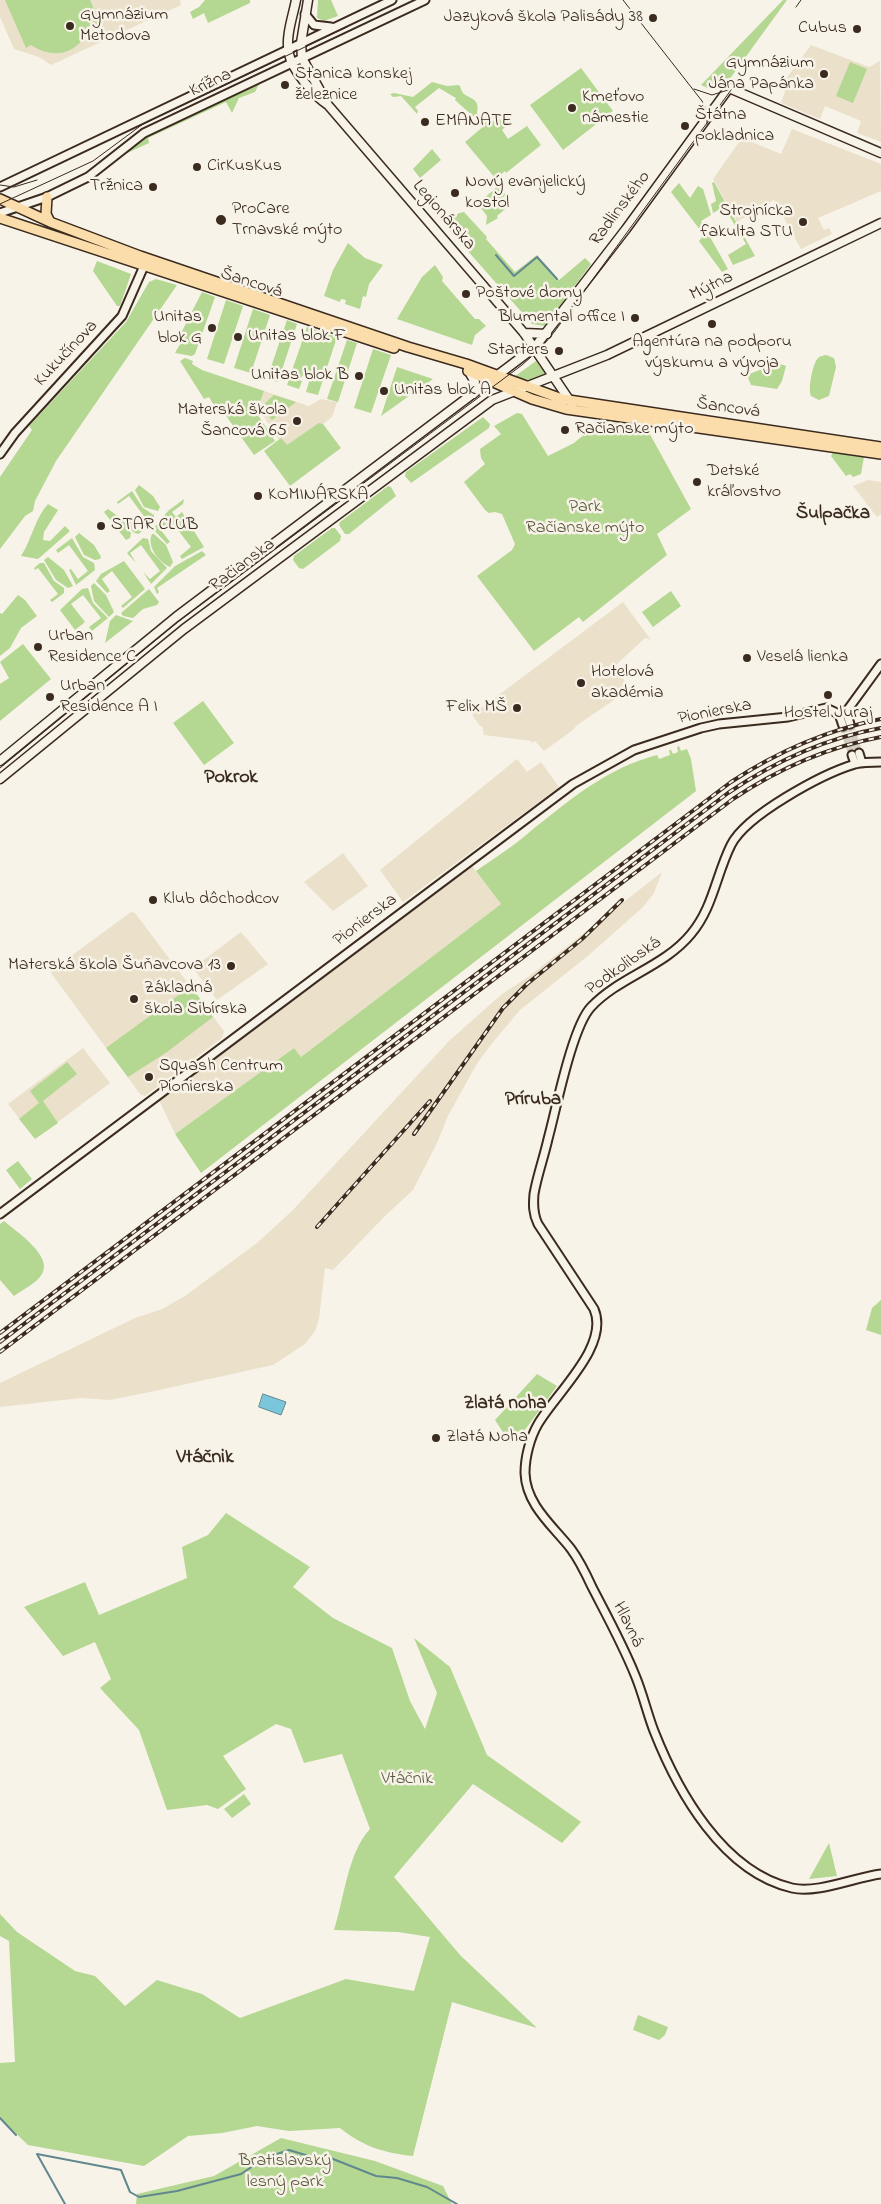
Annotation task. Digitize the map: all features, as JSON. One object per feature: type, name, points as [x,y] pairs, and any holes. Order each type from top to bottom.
[{"type":"main road","points":[[288,49],[296,0]]},
{"type":"main road","name":"Legionárska","points":[[308,0],[301,43],[302,58],[328,105]]},
{"type":"main road","name":"Legionárska","points":[[288,49],[293,63],[313,93],[328,105],[535,347]]},
{"type":"main road","name":"Radlinského","points":[[535,347],[547,334],[729,88],[881,152]]},
{"type":"main road","points":[[47,197],[46,214],[50,222]]},
{"type":"main road","name":"Šancová","points":[[0,199],[50,222],[140,256],[495,378]]},
{"type":"main road","name":"Šancová","points":[[0,218],[428,360],[495,378]]},
{"type":"main road","name":"Mýtna","points":[[555,376],[600,358],[881,223]]},
{"type":"main road","points":[[524,332],[547,334]]},
{"type":"main road","points":[[495,378],[535,347],[555,376],[574,410]]},
{"type":"main road","points":[[468,370],[475,382],[473,394]]},
{"type":"main road","points":[[514,391],[555,376]]},
{"type":"main road","points":[[495,378],[570,401]]},
{"type":"main road","points":[[495,378],[514,391],[556,406],[574,410]]},
{"type":"main road","name":"Račianska","points":[[0,761],[176,617],[495,378]]},
{"type":"main road","name":"Račianska","points":[[0,779],[184,629],[280,556],[492,400],[514,391]]},
{"type":"main road","name":"Šancová","points":[[570,401],[881,447]]},
{"type":"main road","name":"Šancová","points":[[574,410],[881,454]]},
{"type":"street","name":"Krížna","points":[[0,187],[392,0]]},
{"type":"street","name":"Krížna","points":[[0,213],[47,197],[88,177],[144,133],[425,0]]},
{"type":"street","points":[[305,14],[314,26],[334,27]]},
{"type":"street","name":"Kukučínova","points":[[0,454],[15,433],[122,316],[144,266]]},
{"type":"street","points":[[846,725],[843,713],[881,664]]},
{"type":"street","name":"Pionierska","points":[[0,1214],[586,776],[634,750],[684,733],[719,724],[780,718],[826,708],[843,713]]},
{"type":"street","points":[[855,754],[858,763],[881,762]]},
{"type":"street","name":"Podkolibská","points":[[598,1319],[572,1272],[538,1224],[533,1209],[534,1192],[581,1024],[588,1011],[598,1000],[658,962],[689,937],[708,910],[731,844],[748,823],[767,808],[858,763]]},
{"type":"street","name":"Hlavná","points":[[598,1319],[597,1334],[590,1352],[535,1430],[525,1465],[528,1489],[543,1517],[581,1565],[636,1678],[659,1742],[685,1797],[716,1839],[760,1874],[794,1889],[825,1886],[881,1874]]},
{"type":"shaded area","name":"Gymnázium Metodova","points":[[0,0],[180,0],[181,5],[51,65],[39,57],[14,49],[0,17]]},
{"type":"shaded area","name":"Gymnázium Jána Papánka","points":[[811,45],[869,67],[880,61],[881,142],[857,133],[861,121],[825,106],[820,119],[781,103],[786,89],[782,87],[783,83]]},
{"type":"shaded area","points":[[792,129],[881,164],[881,191],[818,218],[824,230],[829,228],[832,234],[801,249],[774,200],[737,222],[713,179],[742,138],[781,154]]},
{"type":"shaded area","name":"Materská škola Šancová 65","points":[[264,391],[309,406],[321,399],[337,402],[332,417],[287,452],[258,408]]},
{"type":"shaded area","points":[[868,480],[881,482],[881,514],[877,517],[853,486]]},
{"type":"shaded area","name":"Hotelová akadémia","points":[[623,602],[651,640],[645,638],[616,665],[629,690],[577,725],[544,751],[535,741],[532,743],[531,741],[484,735],[482,726],[472,715]]},
{"type":"shaded area","points":[[517,759],[527,772],[541,762],[559,787],[403,902],[380,870]]},
{"type":"shaded area","points":[[343,853],[368,886],[333,911],[304,882]]},
{"type":"shaded area","points":[[472,866],[501,904],[301,1057],[294,1048],[175,1134],[159,1100]]},
{"type":"shaded area","points":[[662,872],[654,893],[643,907],[589,955],[520,1010],[489,1047],[476,1065],[448,1116],[437,1143],[413,1190],[333,1270],[325,1268],[319,1319],[315,1331],[305,1344],[273,1365],[150,1392],[110,1400],[81,1398],[0,1407],[0,1383],[135,1318],[162,1309],[185,1296],[257,1243],[292,1211],[449,1041],[502,994],[528,977]]},
{"type":"shaded area","name":"Základná škola Sibírska","points":[[131,912],[135,913],[224,1031],[222,1038],[145,1096],[140,1094],[51,973],[52,970]]},
{"type":"shaded area","name":"Materská škola Šuňavcova 13","points":[[241,932],[268,964],[217,1000],[193,968]]},
{"type":"shaded area","points":[[83,1048],[110,1083],[35,1139],[8,1104]]},
{"type":"green space","points":[[5,0],[90,0],[106,36],[99,39],[91,20],[83,39],[69,50],[51,53],[31,45],[26,48]]},
{"type":"green space","points":[[205,0],[250,0],[250,3],[208,23],[204,13],[193,19],[190,12],[199,7]]},
{"type":"green space","points":[[318,0],[331,0],[338,16],[324,21],[317,18]]},
{"type":"green space","points":[[783,0],[787,0],[726,84],[708,88],[701,85]]},
{"type":"green space","points":[[850,62],[867,69],[853,103],[836,96]]},
{"type":"green space","name":"Kmeťovo námestie","points":[[581,68],[613,111],[563,150],[530,105]]},
{"type":"green space","points":[[432,82],[447,86],[459,85],[463,93],[476,101],[477,113],[488,123],[499,118],[505,127],[502,130],[508,139],[527,126],[541,145],[496,179],[465,142],[484,126],[455,100],[456,98],[439,88],[415,107],[418,111],[417,114],[401,96],[393,97],[390,94],[394,93],[413,97]]},
{"type":"green space","points":[[259,84],[255,92],[239,98],[232,113],[226,102],[148,138],[149,143],[121,156],[146,136]]},
{"type":"green space","points":[[432,149],[441,160],[420,178],[413,169]]},
{"type":"green space","points":[[714,182],[755,256],[733,265],[728,255],[746,244],[724,207],[713,213],[711,204],[716,201],[712,183]]},
{"type":"green space","points":[[679,183],[690,198],[698,186],[703,189],[711,215],[701,221],[728,269],[722,272],[699,241],[704,235],[671,192]]},
{"type":"green space","points":[[498,186],[506,195],[498,201],[505,209],[497,216],[498,218],[486,225],[487,216],[481,208],[482,200]]},
{"type":"green space","points":[[464,212],[515,272],[537,255],[559,280],[585,258],[591,264],[545,326],[532,324],[445,225],[459,213]]},
{"type":"green space","points":[[348,243],[365,258],[383,265],[369,284],[366,297],[363,296],[360,309],[345,304],[346,300],[341,299],[340,302],[324,296],[333,270]]},
{"type":"green space","points":[[97,261],[131,274],[120,306],[117,306],[93,271]]},
{"type":"green space","points":[[435,265],[443,277],[442,281],[475,319],[479,319],[486,326],[475,335],[472,345],[397,319],[422,277]]},
{"type":"green space","points":[[156,279],[177,285],[56,461],[35,501],[33,511],[25,516],[0,549],[0,477],[32,430],[29,426],[126,322],[149,282]]},
{"type":"green space","points":[[202,292],[215,297],[195,354],[192,356],[175,353],[180,344],[177,341]]},
{"type":"green space","points":[[226,300],[243,306],[224,364],[207,359]]},
{"type":"green space","points":[[253,309],[270,315],[251,373],[234,368]]},
{"type":"green space","points":[[287,320],[297,324],[278,382],[267,379]]},
{"type":"green space","points":[[307,327],[337,337],[318,395],[306,392],[311,375],[305,373],[299,380],[302,381],[299,389],[287,385]]},
{"type":"green space","points":[[347,340],[357,343],[338,402],[327,399]]},
{"type":"green space","points":[[373,349],[391,355],[371,413],[354,408]]},
{"type":"green space","points":[[826,355],[834,358],[836,367],[829,396],[819,400],[811,396],[811,377],[818,358]]},
{"type":"green space","points":[[185,358],[193,361],[192,364],[202,370],[264,391],[258,408],[252,406],[275,441],[254,455],[219,406],[215,407],[209,397],[204,399],[180,361]]},
{"type":"green space","points":[[536,361],[547,376],[530,380],[514,377]]},
{"type":"green space","points":[[777,363],[786,366],[782,381],[777,389],[751,385],[747,375]]},
{"type":"green space","points":[[397,367],[433,379],[381,416]]},
{"type":"green space","points":[[274,395],[296,402],[272,420],[261,407]]},
{"type":"green space","name":"Park Račianske mýto","points":[[517,413],[522,414],[548,456],[574,443],[586,433],[598,431],[602,421],[646,427],[691,509],[657,534],[667,555],[583,622],[579,617],[534,651],[477,576],[512,550],[515,544],[502,514],[489,513],[485,510],[464,482],[485,464],[481,458],[480,449],[501,434],[494,426]]},
{"type":"green space","points":[[483,417],[490,424],[489,428],[411,483],[405,476],[406,472]]},
{"type":"green space","points":[[319,423],[323,424],[341,448],[290,486],[264,451],[281,438],[287,445]]},
{"type":"green space","points":[[833,452],[864,457],[861,474],[853,477],[850,474],[846,476],[831,456]]},
{"type":"green space","points":[[139,485],[153,496],[160,507],[158,511],[144,507],[135,490]]},
{"type":"green space","points":[[388,486],[391,487],[396,496],[349,534],[345,534],[339,525],[340,522]]},
{"type":"green space","points":[[132,491],[143,508],[154,515],[154,523],[138,534],[133,532],[125,521],[129,518],[139,531],[149,523],[129,496],[118,504],[117,502]]},
{"type":"green space","points":[[184,499],[183,504],[172,512],[176,517],[182,512],[204,547],[182,559],[180,556],[191,547],[171,521],[160,529],[170,542],[167,544],[153,529],[168,511]]},
{"type":"green space","points":[[48,504],[58,510],[44,532],[43,540],[50,541],[65,526],[70,531],[38,559],[21,556],[40,516]]},
{"type":"green space","points":[[108,509],[123,520],[131,533],[130,538],[126,540],[104,512]]},
{"type":"green space","points":[[332,528],[335,528],[341,536],[340,541],[303,569],[299,568],[293,560],[294,556]]},
{"type":"green space","points":[[79,533],[94,545],[101,557],[100,559],[95,560],[84,555],[75,537]]},
{"type":"green space","points":[[152,534],[166,545],[173,562],[170,567],[162,561],[152,548]]},
{"type":"green space","points":[[72,538],[83,557],[94,563],[95,570],[76,585],[69,570],[71,569],[78,579],[88,571],[69,545],[58,553],[56,550]]},
{"type":"green space","points":[[143,538],[148,539],[151,551],[167,568],[151,584],[143,572],[150,579],[160,571],[141,545],[130,553],[136,563],[127,553]]},
{"type":"green space","points":[[202,551],[206,555],[157,588],[159,592],[157,594],[154,587],[175,566]]},
{"type":"green space","points":[[48,557],[64,570],[73,586],[68,588],[56,580],[44,560]]},
{"type":"green space","points":[[124,561],[145,589],[123,608],[121,606],[132,597],[112,571],[102,579],[110,591],[107,593],[96,581],[101,574]]},
{"type":"green space","points":[[40,563],[44,563],[54,581],[64,588],[64,593],[52,602],[50,600],[58,594],[38,568],[35,570],[34,568]]},
{"type":"green space","points":[[94,583],[106,595],[114,612],[109,617],[94,601],[91,586]]},
{"type":"green space","points":[[88,588],[93,603],[108,618],[92,631],[89,627],[101,618],[83,595],[71,604],[85,622],[75,630],[60,610],[82,589]]},
{"type":"green space","points":[[149,589],[159,602],[157,605],[143,609],[133,618],[123,616],[121,613]]},
{"type":"green space","points":[[671,591],[681,606],[653,627],[642,612]]},
{"type":"green space","points":[[18,595],[25,600],[37,616],[21,628],[10,648],[0,656],[0,613],[2,614]]},
{"type":"green space","points":[[116,615],[133,621],[105,643],[110,621]]},
{"type":"green space","points":[[23,644],[51,679],[0,721],[0,684],[9,678],[0,662]]},
{"type":"green space","points":[[203,701],[234,743],[204,765],[173,723]]},
{"type":"green space","points":[[679,746],[681,751],[687,749],[691,759],[696,791],[201,1173],[175,1134],[294,1048],[301,1057],[501,904],[476,871],[512,846],[576,796],[606,776],[657,755],[659,759],[670,755],[669,750],[673,754],[678,752],[677,747]]},
{"type":"green space","points":[[191,986],[213,1017],[167,1052],[128,1077],[106,1048]]},
{"type":"green space","points":[[67,1062],[77,1074],[43,1101],[58,1123],[35,1139],[19,1119],[39,1103],[30,1091]]},
{"type":"green space","points":[[18,1161],[32,1179],[20,1189],[6,1170]]},
{"type":"green space","points":[[4,1221],[32,1245],[43,1260],[44,1267],[42,1274],[37,1280],[14,1296],[0,1280],[0,1224]]},
{"type":"green space","points":[[881,1300],[881,1335],[866,1330],[872,1308]]},
{"type":"green space","points":[[537,1374],[557,1386],[522,1434],[510,1443],[495,1420]]},
{"type":"green space","points":[[226,1513],[310,1567],[293,1587],[333,1618],[392,1648],[410,1701],[425,1729],[437,1693],[414,1638],[450,1667],[487,1755],[581,1822],[562,1843],[473,1784],[394,1877],[460,1955],[537,2028],[452,2002],[413,2156],[374,2148],[357,2140],[340,2128],[289,2131],[257,2126],[222,2133],[188,2136],[144,2166],[28,2145],[0,2118],[0,2063],[15,2062],[9,1941],[0,1936],[0,1914],[17,1932],[75,1971],[95,1976],[125,2006],[157,1980],[202,1994],[240,2018],[346,1979],[414,1991],[430,1937],[398,1932],[334,1930],[356,1850],[370,1829],[342,1754],[304,1763],[291,1729],[276,1724],[223,1756],[246,1789],[218,1809],[207,1805],[167,1810],[139,1730],[100,1688],[111,1679],[95,1642],[63,1656],[24,1607],[85,1582],[99,1615],[187,1578],[182,1547],[208,1535]]},
{"type":"green space","points":[[244,1794],[251,1804],[232,1818],[224,1809]]},
{"type":"green space","points":[[829,1843],[837,1876],[809,1879]]},
{"type":"green space","points":[[638,2015],[668,2027],[665,2035],[659,2040],[633,2030]]},
{"type":"green space","name":"Bratislavský lesný park","points":[[281,2138],[375,2161],[443,2186],[452,2204],[136,2204],[137,2194],[214,2176]]},
{"type":"water","points":[[263,1394],[286,1402],[281,1415],[259,1407]]},
{"type":"waterway","points":[[496,255],[514,276],[537,257],[557,279]]},
{"type":"waterway","points":[[0,2118],[16,2135]]},
{"type":"waterway","points":[[37,2154],[121,2170],[130,2192],[139,2197],[177,2191],[241,2174],[265,2158],[289,2150],[315,2158],[328,2157],[376,2176],[397,2178],[427,2187],[457,2204]]},
{"type":"waterway","points":[[37,2154],[65,2204]]},
{"type":"tunnel","points":[[850,724],[859,753]]},
{"type":"tunnel","points":[[843,726],[852,755]]},
{"type":"tram line","points":[[623,0],[702,101],[707,111],[707,124]]},
{"type":"tram line","points":[[796,7],[801,0]]},
{"type":"tram line","points":[[0,204],[93,161],[143,124],[347,27]]},
{"type":"tram line","points":[[0,768],[179,621],[522,365],[541,348],[742,75]]},
{"type":"tram line","points":[[694,89],[712,95],[731,89]]},
{"type":"tram line","points":[[0,185],[14,187],[37,180]]},
{"type":"railway","points":[[0,1333],[731,782],[766,761],[803,743],[841,729],[881,719]]},
{"type":"railway","points":[[0,1342],[728,793],[782,761],[840,738],[881,728]]},
{"type":"railway","points":[[0,1352],[733,799],[768,778],[823,753],[881,737]]},
{"type":"railway","points":[[414,1134],[503,1008],[527,984],[582,939],[622,900]]},
{"type":"railway","points":[[317,1227],[430,1101]]},
{"type":"place","name":"Jazyková škola Palisády 38","points":[[653,18]]},
{"type":"place","name":"Gymnázium Metodova","points":[[70,26]]},
{"type":"place","name":"Cubus","points":[[857,29]]},
{"type":"place","name":"Gymnázium Jána Papánka","points":[[824,74]]},
{"type":"place","name":"Stanica konskej železnice","points":[[285,85]]},
{"type":"place","name":"Kmeťovo námestie","points":[[572,108]]},
{"type":"place","name":"EMANATE","points":[[425,122]]},
{"type":"place","name":"Štátna pokladnica","points":[[685,126]]},
{"type":"place","name":"CirKusKus","points":[[197,167]]},
{"type":"place","name":"Tržnica","points":[[153,187]]},
{"type":"place","name":"Nový evanjelický kostol","points":[[455,193]]},
{"type":"place","name":"ProCare Trnavské mýto","points":[[221,220]]},
{"type":"place","name":"Strojnícka fakulta STU","points":[[803,222]]},
{"type":"place","name":"Poštové domy","points":[[466,294]]},
{"type":"place","name":"Blumental office I","points":[[635,318]]},
{"type":"place","name":"Agentúra na podporu výskumu a vývoja","points":[[712,324]]},
{"type":"place","name":"Unitas blok G","points":[[212,328]]},
{"type":"place","name":"Unitas blok F","points":[[238,337]]},
{"type":"place","name":"Starters","points":[[559,351]]},
{"type":"place","name":"Unitas blok B","points":[[359,376]]},
{"type":"place","name":"Unitas blok A","points":[[384,391]]},
{"type":"place","name":"Materská škola Šancová 65","points":[[297,421]]},
{"type":"place","name":"Račianske mýto","points":[[565,430]]},
{"type":"place","name":"Detské kráľovstvo","points":[[697,482]]},
{"type":"place","name":"KOMINÁRSKA","points":[[258,496]]},
{"type":"place","name":"STAR CLUB","points":[[101,526]]},
{"type":"place","name":"Urban Residence C","points":[[38,647]]},
{"type":"place","name":"Veselá lienka","points":[[747,658]]},
{"type":"place","name":"Hotelová akadémia","points":[[581,683]]},
{"type":"place","name":"Hostel Juraj","points":[[828,695]]},
{"type":"place","name":"Urban Residence A I","points":[[50,697]]},
{"type":"place","name":"Felix MŠ","points":[[517,708]]},
{"type":"place","name":"Klub dôchodcov","points":[[153,900]]},
{"type":"place","name":"Materská škola Šuňavcova 13","points":[[231,966]]},
{"type":"place","name":"Základná škola Sibírska","points":[[134,999]]},
{"type":"place","name":"Squash Centrum Pionierska","points":[[149,1077]]},
{"type":"place","name":"Zlatá Noha","points":[[436,1438]]},
{"type":"district","name":"Šulpačka","points":[[833,515]]},
{"type":"district","name":"Pokrok","points":[[231,779]]},
{"type":"district","name":"Príruba","points":[[533,1101]]},
{"type":"district","name":"Zlatá noha","points":[[505,1405]]},
{"type":"district","name":"Vtáčnik","points":[[205,1459]]}]
